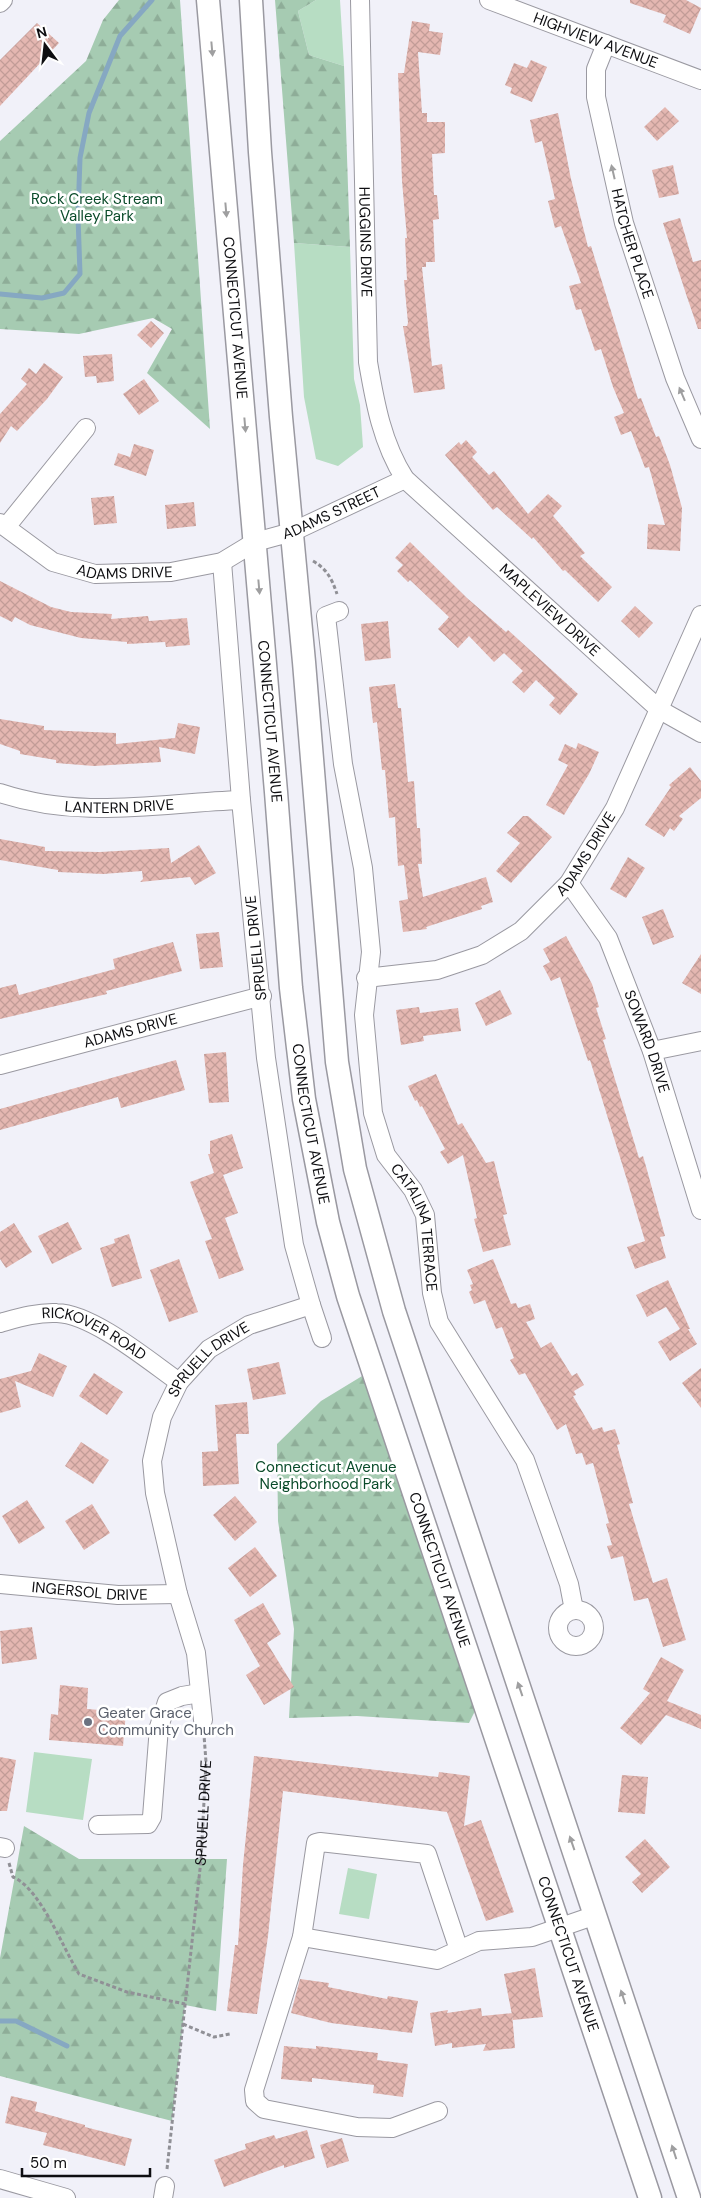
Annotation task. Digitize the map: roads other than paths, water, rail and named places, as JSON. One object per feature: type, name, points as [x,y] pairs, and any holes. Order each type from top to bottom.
[{"type":"main road","name":"CONNECTICUT AVENUE","points":[[208,0],[291,988],[304,1099],[328,1222],[354,1315],[650,2198]]},
{"type":"main road","points":[[251,0],[263,191],[281,417],[337,1062],[355,1169],[394,1311],[690,2198]]},
{"type":"street","points":[[0,3],[3,0]]},
{"type":"street","name":"HUGGINS DRIVE","points":[[360,0],[368,362],[378,419],[396,464],[405,479]]},
{"type":"street","name":"HIGHVIEW AVENUE","points":[[489,0],[701,80]]},
{"type":"street","name":"HATCHER PLACE","points":[[606,44],[596,69],[596,97],[624,223],[675,378],[701,439]]},
{"type":"street","points":[[3,525],[86,428]]},
{"type":"street","name":"ADAMS STREET","points":[[255,542],[292,532],[405,479]]},
{"type":"street","name":"MAPLEVIEW DRIVE","points":[[405,479],[660,710],[701,733]]},
{"type":"street","name":"ADAMS DRIVE","points":[[3,525],[53,562],[95,574],[170,572],[222,562],[255,542]]},
{"type":"street","name":"SPRUELL DRIVE","points":[[202,1720],[196,1653],[178,1594],[155,1493],[152,1461],[162,1417],[179,1382],[209,1350],[249,1325],[311,1305],[294,1245],[266,1058],[262,996],[241,800],[222,562]]},
{"type":"street","name":"CATALINA TERRACE","points":[[338,602],[326,616],[343,764],[363,868],[371,952],[366,978],[364,1015],[373,1114],[386,1155],[413,1190],[424,1214],[432,1293],[440,1322],[525,1460],[570,1584],[574,1610]]},
{"type":"street","name":"ADAMS DRIVE","points":[[366,978],[437,970],[482,955],[521,931],[568,883],[614,808],[660,710],[701,615]]},
{"type":"street","name":"LANTERN DRIVE","points":[[0,792],[23,800],[56,807],[99,809],[241,800]]},
{"type":"street","name":"SOWARD DRIVE","points":[[568,883],[608,938],[652,1051],[701,1210]]},
{"type":"street","name":"ADAMS DRIVE","points":[[0,1065],[262,996]]},
{"type":"street","points":[[652,1051],[701,1041]]},
{"type":"street","points":[[311,1305],[322,1338]]},
{"type":"street","name":"RICKOVER ROAD","points":[[0,1323],[26,1316],[58,1313],[100,1326],[179,1382]]},
{"type":"street","name":"INGERSOL DRIVE","points":[[0,1584],[118,1596],[178,1594]]},
{"type":"street","points":[[98,1825],[148,1824],[152,1817],[159,1727],[168,1702],[182,1696],[200,1693]]},
{"type":"street","points":[[438,2111],[392,2128],[357,2127],[264,2109],[256,2101],[254,2090],[302,1937],[313,1848],[316,1844],[320,1842],[427,1854],[459,1950]]},
{"type":"street","points":[[302,1937],[437,1960],[479,1941],[532,1937],[596,1915]]},
{"type":"street","points":[[0,2179],[66,2198]]},
{"type":"waterway","points":[[0,294],[42,298],[64,293],[80,274],[78,216],[80,158],[89,113],[120,36],[152,0]]},
{"type":"waterway","points":[[0,2021],[16,2021],[67,2046]]},
{"type":"place","name":"Geater Grace Community Church","points":[[88,1722]]},
{"type":"park label","name":"Rock Creek Stream Valley Park","points":[[97,208]]},
{"type":"park label","name":"Connecticut Avenue Neighborhood Park","points":[[326,1476]]}]
